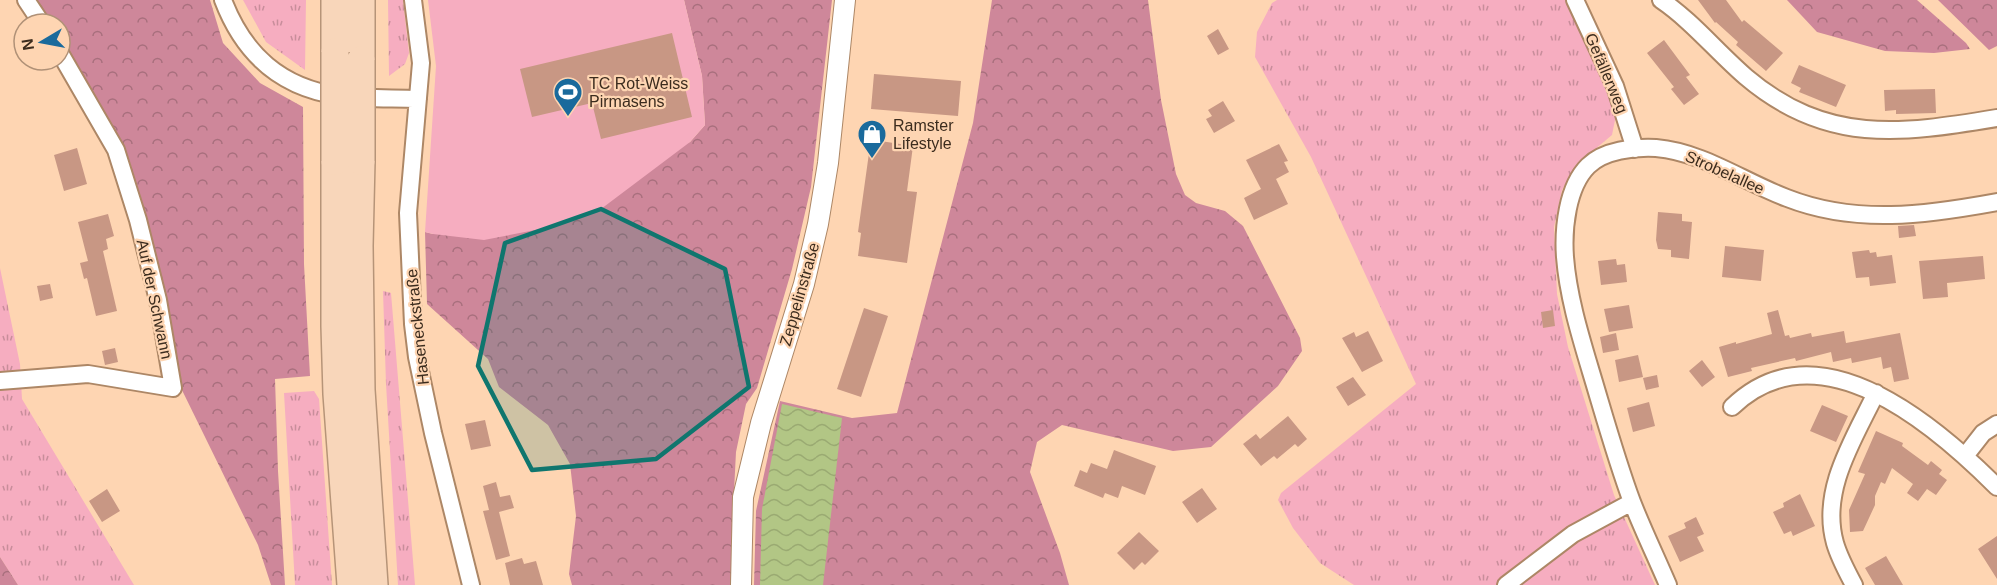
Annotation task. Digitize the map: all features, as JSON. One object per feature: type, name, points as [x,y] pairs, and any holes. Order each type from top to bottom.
[{"type":"highway","points":[[335,0],[334,52],[359,246],[361,390],[374,585]]},
{"type":"highway","points":[[351,585],[337,394],[335,326],[348,161],[361,60],[361,0]]},
{"type":"street","points":[[223,0],[246,46],[286,81],[340,96],[418,99]]},
{"type":"street","name":"Haseneckstraße","points":[[413,0],[420,63],[408,213],[413,324],[417,357],[433,433],[471,585]]},
{"type":"street","name":"Zeppelinstraße","points":[[741,585],[743,497],[761,423],[804,284],[818,224],[828,163],[845,0]]},
{"type":"street","name":"Gefällerweg","points":[[1575,0],[1614,86],[1635,149]]},
{"type":"street","points":[[1669,3],[1725,58],[1767,93],[1804,114],[1829,123],[1852,129],[1908,131],[1997,118]]},
{"type":"street","name":"Auf der Schwann","points":[[0,381],[88,374],[173,388],[158,300],[138,220],[116,150],[71,72]]},
{"type":"street","name":"Strobelallee","points":[[1668,585],[1632,502],[1612,446],[1579,332],[1565,256],[1569,205],[1576,184],[1586,168],[1598,158],[1614,152],[1655,148],[1678,151],[1706,160],[1754,185],[1789,199],[1825,209],[1895,216],[1933,213],[1997,202]]},
{"type":"street","points":[[1731,407],[1760,385],[1803,376],[1836,379],[1856,384],[1905,410],[1965,456],[1997,487]]},
{"type":"street","points":[[1854,585],[1834,542],[1831,505],[1835,483],[1845,456],[1876,393]]},
{"type":"street","points":[[1965,456],[1983,433],[1997,424]]},
{"type":"street","points":[[1506,585],[1573,534],[1632,502]]},
{"type":"highlighted area","points":[[601,209],[725,269],[749,387],[656,459],[532,470],[478,366],[505,243]]},
{"type":"green space","points":[[28,0],[210,0],[223,43],[260,83],[303,107],[304,264],[310,376],[275,379],[285,585],[271,585],[258,545],[179,384],[142,215],[71,72],[72,12],[36,12]]},
{"type":"green space","points":[[243,0],[306,0],[305,70],[266,42]]},
{"type":"green space","points":[[388,0],[403,0],[409,53],[405,64],[389,76]]},
{"type":"green space","name":"TC Rot-Weiss Pirmasens","points":[[428,0],[684,0],[702,76],[705,125],[690,142],[601,209],[556,226],[484,240],[425,232],[436,66]]},
{"type":"green space","points":[[684,0],[832,0],[811,187],[792,269],[757,388],[746,404],[736,452],[731,551],[732,585],[572,585],[569,574],[576,516],[570,464],[548,425],[499,387],[488,359],[427,304],[425,232],[433,234],[690,142],[705,125],[702,76]]},
{"type":"green space","points":[[992,0],[1148,0],[1161,100],[1176,174],[1185,195],[1196,203],[1225,211],[1243,226],[1300,338],[1302,351],[1278,386],[1211,447],[1173,451],[1062,425],[1037,442],[1030,472],[1060,553],[1069,585],[754,585],[756,511],[780,401],[852,418],[897,413],[973,123]]},
{"type":"green space","points":[[1277,0],[1566,0],[1602,78],[1616,115],[1612,135],[1576,165],[1562,190],[1554,227],[1557,294],[1568,347],[1614,495],[1655,585],[1354,585],[1320,563],[1293,528],[1278,500],[1281,493],[1416,384],[1311,157],[1255,57],[1257,32],[1272,3]]},
{"type":"green space","points":[[1787,0],[1917,0],[1970,49],[1934,53],[1885,51],[1817,32]]},
{"type":"green space","points":[[1938,0],[1997,0],[1997,46],[1989,50]]},
{"type":"green space","points":[[0,268],[20,364],[22,399],[134,585],[18,585],[0,557]]},
{"type":"green space","points":[[383,291],[391,293],[415,585],[398,585]]},
{"type":"green space","points":[[314,391],[319,399],[332,585],[295,585],[284,393]]},
{"type":"green space","points":[[0,557],[18,585],[0,585]]},
{"type":"water","points":[[782,404],[842,418],[823,585],[760,585],[762,509]]},
{"type":"building","points":[[1698,0],[1726,0],[1742,22],[1744,20],[1783,53],[1766,71],[1736,45],[1738,42],[1715,23]]},
{"type":"building","points":[[1218,29],[1229,49],[1218,55],[1207,36]]},
{"type":"building","points":[[672,33],[692,117],[601,139],[592,103],[532,117],[520,69]]},
{"type":"building","points":[[1664,40],[1690,75],[1686,77],[1699,94],[1684,105],[1671,89],[1674,87],[1647,53]]},
{"type":"building","points":[[1799,65],[1846,85],[1836,107],[1799,92],[1801,88],[1791,83]]},
{"type":"building","points":[[874,74],[961,81],[958,116],[871,109]]},
{"type":"building","points":[[1935,89],[1936,113],[1896,114],[1896,110],[1885,111],[1884,90]]},
{"type":"building","points":[[1223,101],[1235,121],[1214,133],[1206,119],[1212,116],[1208,110]]},
{"type":"building","points":[[874,140],[913,146],[907,191],[917,192],[907,263],[858,256],[861,233],[858,232],[869,153],[872,153]]},
{"type":"building","points":[[1279,144],[1288,161],[1284,162],[1289,172],[1276,179],[1288,204],[1254,220],[1244,198],[1261,189],[1246,160]]},
{"type":"building","points":[[77,148],[87,184],[64,191],[54,155]]},
{"type":"building","points":[[1658,212],[1682,214],[1682,221],[1692,222],[1689,259],[1671,257],[1671,250],[1658,249],[1656,240]]},
{"type":"building","points":[[108,214],[114,236],[106,239],[108,249],[103,251],[117,311],[96,316],[87,278],[84,279],[80,263],[88,261],[78,222]]},
{"type":"building","points":[[1914,225],[1916,236],[1899,238],[1898,226]]},
{"type":"building","points":[[1725,246],[1764,250],[1761,281],[1722,277]]},
{"type":"building","points":[[1869,250],[1870,253],[1876,252],[1877,257],[1892,255],[1896,283],[1870,286],[1869,277],[1856,278],[1852,252]]},
{"type":"building","points":[[1983,256],[1985,279],[1947,283],[1948,297],[1923,299],[1919,261]]},
{"type":"building","points":[[1616,259],[1617,265],[1625,264],[1627,282],[1601,285],[1598,261]]},
{"type":"building","points":[[50,284],[53,298],[40,301],[37,286]]},
{"type":"building","points":[[1629,305],[1633,328],[1609,332],[1604,309]]},
{"type":"building","points":[[864,308],[888,316],[861,397],[837,389]]},
{"type":"building","points":[[1553,310],[1555,326],[1543,328],[1541,312]]},
{"type":"building","points":[[1778,310],[1785,336],[1789,335],[1790,338],[1811,333],[1812,337],[1844,331],[1846,343],[1900,333],[1909,379],[1894,382],[1891,367],[1883,369],[1881,357],[1852,363],[1851,358],[1833,362],[1831,352],[1796,361],[1795,358],[1751,368],[1752,371],[1728,377],[1719,347],[1772,334],[1767,313]]},
{"type":"building","points":[[1368,331],[1383,361],[1362,372],[1342,338],[1354,332],[1356,337]]},
{"type":"building","points":[[1616,333],[1619,350],[1603,353],[1600,337]]},
{"type":"building","points":[[115,348],[118,362],[105,365],[102,351]]},
{"type":"building","points":[[1638,355],[1643,377],[1619,382],[1615,360]]},
{"type":"building","points":[[1702,360],[1715,377],[1702,387],[1689,371]]},
{"type":"building","points":[[1657,375],[1659,387],[1646,390],[1643,378]]},
{"type":"building","points":[[1353,377],[1366,395],[1348,406],[1336,387]]},
{"type":"building","points":[[1649,402],[1655,426],[1633,432],[1627,408]]},
{"type":"building","points":[[1822,405],[1848,416],[1836,442],[1810,431]]},
{"type":"building","points":[[1288,416],[1307,439],[1298,447],[1295,444],[1277,459],[1274,456],[1261,466],[1243,444],[1256,434],[1260,439]]},
{"type":"building","points":[[485,420],[491,446],[471,450],[465,424]]},
{"type":"building","points":[[1876,431],[1903,443],[1902,446],[1928,465],[1931,461],[1942,470],[1939,474],[1947,480],[1936,495],[1927,489],[1918,501],[1907,493],[1913,484],[1892,468],[1885,484],[1881,482],[1875,496],[1875,505],[1863,531],[1850,532],[1849,510],[1865,474],[1858,472]]},
{"type":"building","points":[[1114,450],[1156,466],[1145,495],[1122,486],[1118,498],[1105,493],[1103,498],[1074,486],[1080,470],[1087,473],[1091,463],[1107,469]]},
{"type":"building","points":[[496,482],[500,497],[510,495],[514,508],[499,512],[510,556],[496,560],[483,511],[489,510],[483,486]]},
{"type":"building","points":[[1202,488],[1217,509],[1197,523],[1182,502]]},
{"type":"building","points":[[107,489],[120,511],[102,522],[89,501]]},
{"type":"building","points":[[1800,494],[1815,526],[1793,536],[1791,531],[1784,534],[1773,512],[1784,507],[1783,503]]},
{"type":"building","points":[[1696,517],[1704,534],[1697,537],[1704,551],[1680,562],[1668,536],[1686,528],[1684,523]]},
{"type":"building","points":[[1139,532],[1159,551],[1145,565],[1142,562],[1134,570],[1117,553]]},
{"type":"building","points":[[1997,536],[1997,579],[1978,549]]},
{"type":"building","points":[[1886,556],[1903,585],[1875,585],[1865,568]]},
{"type":"building","points":[[522,558],[524,564],[536,561],[543,585],[510,585],[505,563]]},
{"type":"place","name":"TC Rot-Weiss Pirmasens","points":[[568,118]]},
{"type":"place","name":"Ramster Lifestyle","points":[[872,160]]}]
